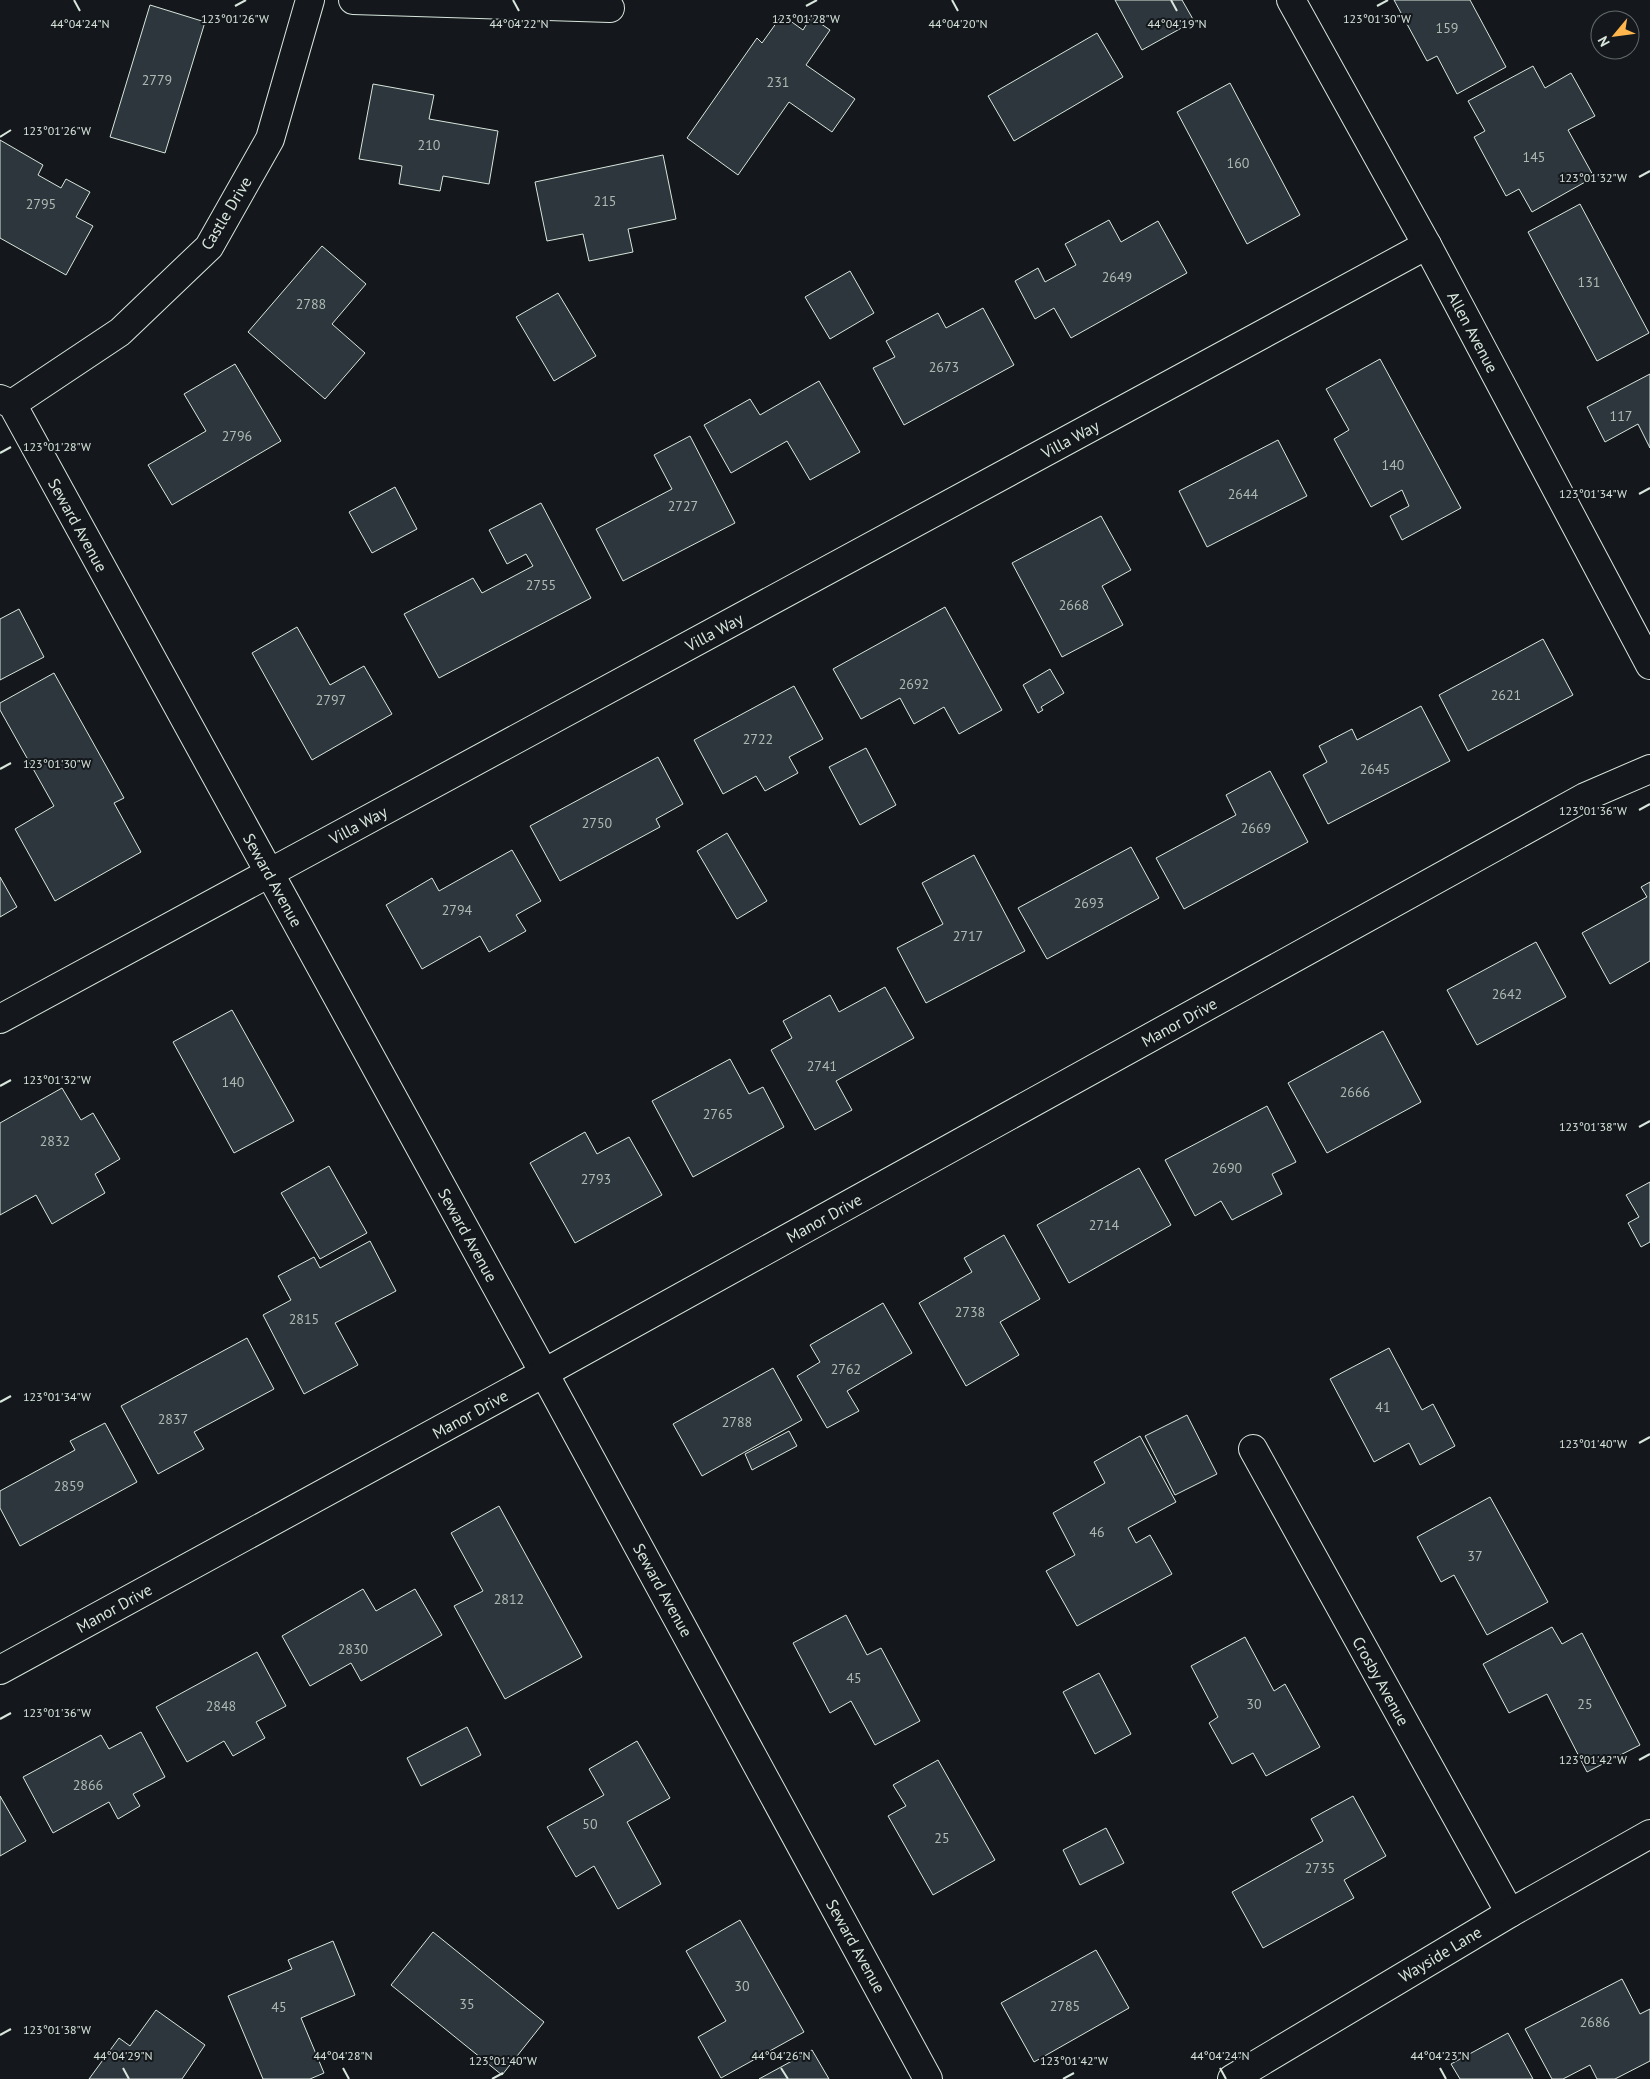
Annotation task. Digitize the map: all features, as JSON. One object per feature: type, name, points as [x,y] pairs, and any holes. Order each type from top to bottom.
[{"type":"street","name":"Castle Drive","points":[[6,401],[120,332],[209,247],[270,139],[310,0]]},
{"type":"street","points":[[353,0],[610,8]]},
{"type":"street","name":"Allen Avenue","points":[[1291,0],[1427,245],[1650,666]]},
{"type":"street","name":"Villa Way","points":[[0,1019],[1427,245]]},
{"type":"street","name":"Seward Avenue","points":[[6,401],[269,873],[544,1373],[928,2079]]},
{"type":"street","name":"Manor Drive","points":[[0,1670],[544,1373],[1585,798],[1650,769]]},
{"type":"street","name":"Crosby Avenue","points":[[1253,1449],[1510,1912]]},
{"type":"street","name":"Wayside Lane","points":[[1232,2079],[1510,1912],[1650,1834]]},
{"type":"building","points":[[1115,0],[1182,0],[1194,21],[1142,50]]},
{"type":"building","points":[[1394,0],[1470,0],[1506,67],[1457,94],[1437,56],[1427,61]]},
{"type":"building","points":[[150,5],[205,22],[165,153],[110,137]]},
{"type":"building","points":[[782,15],[803,30],[811,17],[830,30],[806,65],[855,99],[832,132],[789,102],[738,175],[687,138],[757,38],[762,43]]},
{"type":"building","points":[[1097,33],[1123,77],[1014,141],[988,96]]},
{"type":"building","points":[[1533,66],[1545,88],[1571,73],[1595,116],[1568,130],[1594,177],[1532,212],[1519,189],[1506,196],[1474,137],[1485,131],[1468,101]]},
{"type":"building","points":[[1230,83],[1300,215],[1247,244],[1177,112]]},
{"type":"building","points":[[373,84],[434,95],[429,119],[498,131],[489,184],[443,176],[440,191],[399,184],[402,166],[359,159]]},
{"type":"building","points":[[0,140],[43,165],[38,175],[61,188],[66,179],[90,192],[76,217],[93,226],[66,275],[0,238]]},
{"type":"building","points":[[663,155],[676,219],[628,229],[633,252],[589,261],[583,234],[547,241],[535,182]]},
{"type":"building","points":[[1580,204],[1649,333],[1597,361],[1528,232]]},
{"type":"building","points":[[1109,220],[1121,242],[1158,221],[1187,273],[1071,338],[1054,308],[1035,319],[1015,281],[1038,268],[1045,282],[1076,265],[1065,244]]},
{"type":"building","points":[[322,246],[366,284],[332,324],[365,353],[325,399],[248,332]]},
{"type":"building","points":[[850,271],[874,313],[830,339],[805,297]]},
{"type":"building","points":[[558,293],[596,356],[554,381],[516,317]]},
{"type":"building","points":[[983,308],[1014,365],[904,425],[873,368],[895,357],[886,341],[938,313],[946,328]]},
{"type":"building","points":[[1380,359],[1461,508],[1402,540],[1390,516],[1409,506],[1402,490],[1371,507],[1334,439],[1349,430],[1326,389]]},
{"type":"building","points":[[235,364],[281,441],[172,505],[148,465],[206,431],[184,394]]},
{"type":"building","points":[[1650,374],[1650,448],[1638,424],[1605,442],[1587,407]]},
{"type":"building","points":[[819,381],[860,452],[810,480],[787,441],[731,473],[704,425],[750,399],[760,415]]},
{"type":"building","points":[[690,436],[735,523],[623,581],[596,529],[672,489],[654,455]]},
{"type":"building","points":[[1278,440],[1307,496],[1207,547],[1179,491]]},
{"type":"building","points":[[395,487],[417,529],[372,553],[349,512]]},
{"type":"building","points":[[541,503],[591,598],[439,678],[404,614],[473,578],[482,593],[533,566],[526,554],[507,564],[489,530]]},
{"type":"building","points":[[1101,516],[1131,570],[1102,586],[1123,625],[1062,657],[1012,563]]},
{"type":"building","points":[[945,607],[1002,710],[959,734],[944,707],[914,724],[900,698],[861,719],[833,669]]},
{"type":"building","points":[[19,609],[44,657],[0,680],[0,619]]},
{"type":"building","points":[[297,627],[330,685],[364,666],[392,714],[312,760],[252,653]]},
{"type":"building","points":[[1543,639],[1573,695],[1468,751],[1439,695]]},
{"type":"building","points":[[1050,669],[1064,693],[1041,707],[1043,710],[1038,713],[1023,685]]},
{"type":"building","points":[[54,673],[124,798],[114,803],[141,852],[55,901],[15,829],[54,806],[0,710],[0,703]]},
{"type":"building","points":[[794,686],[823,739],[789,757],[798,773],[765,791],[756,776],[723,794],[694,740]]},
{"type":"building","points":[[1421,706],[1450,761],[1328,824],[1303,775],[1327,762],[1319,746],[1352,729],[1357,740]]},
{"type":"building","points":[[866,748],[896,805],[860,825],[829,767]]},
{"type":"building","points":[[658,757],[683,804],[656,819],[660,827],[560,881],[530,826]]},
{"type":"building","points":[[1270,771],[1308,842],[1184,909],[1156,858],[1236,815],[1226,795]]},
{"type":"building","points":[[727,833],[767,901],[737,919],[697,851]]},
{"type":"building","points":[[1131,847],[1159,898],[1047,959],[1018,908]]},
{"type":"building","points":[[512,850],[541,901],[516,915],[526,931],[489,952],[480,936],[422,969],[386,905],[432,878],[439,891]]},
{"type":"building","points":[[974,855],[1025,951],[926,1003],[897,948],[943,924],[922,883]]},
{"type":"building","points":[[0,877],[17,907],[0,917]]},
{"type":"building","points":[[1650,882],[1650,961],[1610,984],[1582,933],[1647,897],[1641,887]]},
{"type":"building","points":[[1536,942],[1566,997],[1477,1045],[1447,990]]},
{"type":"building","points":[[885,987],[914,1038],[836,1081],[852,1110],[815,1130],[771,1050],[792,1038],[783,1021],[830,995],[839,1012]]},
{"type":"building","points":[[232,1010],[294,1121],[234,1153],[173,1042]]},
{"type":"building","points":[[1383,1031],[1421,1102],[1327,1153],[1288,1083]]},
{"type":"building","points":[[730,1059],[749,1094],[763,1087],[784,1127],[693,1177],[652,1101]]},
{"type":"building","points":[[62,1088],[81,1120],[93,1113],[120,1159],[95,1174],[105,1193],[52,1224],[36,1195],[0,1215],[0,1123]]},
{"type":"building","points":[[1267,1106],[1296,1162],[1272,1174],[1282,1194],[1232,1220],[1221,1201],[1195,1216],[1165,1160]]},
{"type":"building","points":[[585,1132],[597,1154],[629,1137],[662,1195],[575,1243],[530,1163]]},
{"type":"building","points":[[329,1166],[367,1233],[320,1259],[281,1193]]},
{"type":"building","points":[[1139,1168],[1171,1225],[1069,1283],[1037,1225]]},
{"type":"building","points":[[1650,1182],[1650,1242],[1641,1247],[1628,1223],[1639,1217],[1626,1195]]},
{"type":"building","points":[[1004,1235],[1040,1299],[1000,1322],[1019,1355],[966,1386],[919,1303],[972,1272],[964,1258]]},
{"type":"building","points":[[370,1241],[396,1291],[335,1323],[358,1365],[304,1394],[263,1315],[291,1300],[278,1276],[314,1257],[320,1268]]},
{"type":"building","points":[[883,1303],[912,1353],[847,1391],[859,1411],[827,1428],[797,1376],[820,1362],[810,1345]]},
{"type":"building","points":[[247,1338],[274,1389],[194,1432],[204,1449],[158,1474],[121,1406]]},
{"type":"building","points":[[1389,1348],[1422,1410],[1433,1404],[1455,1446],[1420,1465],[1409,1443],[1374,1462],[1330,1379]]},
{"type":"building","points":[[773,1368],[802,1420],[702,1476],[673,1424]]},
{"type":"building","points":[[1187,1415],[1217,1474],[1175,1495],[1145,1436]]},
{"type":"building","points":[[105,1423],[137,1482],[20,1546],[0,1508],[0,1491],[75,1450],[70,1441]]},
{"type":"building","points":[[789,1431],[797,1446],[752,1470],[745,1454]]},
{"type":"building","points":[[1140,1436],[1176,1502],[1128,1528],[1136,1543],[1150,1535],[1172,1574],[1077,1626],[1046,1571],[1075,1555],[1053,1513],[1105,1483],[1094,1462]]},
{"type":"building","points":[[1490,1497],[1548,1602],[1487,1635],[1454,1575],[1441,1582],[1417,1537]]},
{"type":"building","points":[[499,1506],[582,1657],[505,1699],[454,1606],[483,1591],[451,1533]]},
{"type":"building","points":[[363,1589],[376,1611],[415,1589],[442,1635],[361,1681],[351,1663],[310,1686],[282,1636]]},
{"type":"building","points":[[846,1615],[867,1655],[881,1648],[920,1721],[875,1745],[851,1701],[830,1713],[793,1643]]},
{"type":"building","points":[[1552,1627],[1562,1644],[1582,1633],[1640,1745],[1587,1772],[1547,1694],[1509,1713],[1483,1664]]},
{"type":"building","points":[[1245,1637],[1274,1691],[1285,1684],[1320,1747],[1266,1776],[1253,1753],[1232,1764],[1209,1723],[1218,1717],[1191,1666]]},
{"type":"building","points":[[257,1652],[286,1706],[256,1722],[265,1738],[233,1756],[224,1741],[187,1762],[156,1707]]},
{"type":"building","points":[[1099,1673],[1131,1734],[1095,1754],[1063,1692]]},
{"type":"building","points":[[467,1727],[481,1755],[421,1786],[407,1758]]},
{"type":"building","points":[[141,1732],[165,1777],[133,1794],[140,1806],[118,1819],[109,1802],[53,1833],[23,1777],[101,1735],[109,1749]]},
{"type":"building","points":[[637,1741],[670,1798],[627,1822],[661,1884],[618,1909],[594,1866],[576,1877],[547,1827],[604,1795],[589,1769]]},
{"type":"building","points":[[938,1760],[995,1860],[933,1895],[888,1816],[906,1806],[893,1785]]},
{"type":"building","points":[[0,1796],[26,1841],[0,1856]]},
{"type":"building","points":[[1353,1796],[1386,1856],[1344,1880],[1354,1898],[1263,1948],[1232,1892],[1323,1841],[1311,1819]]},
{"type":"building","points":[[1106,1828],[1124,1863],[1080,1885],[1063,1850]]},
{"type":"building","points":[[740,1920],[804,2032],[721,2078],[698,2037],[726,2021],[686,1951]]},
{"type":"building","points":[[433,1932],[544,2022],[502,2075],[391,1985]]},
{"type":"building","points":[[333,1941],[355,1995],[301,2018],[324,2073],[310,2079],[263,2079],[228,1996],[292,1969],[288,1960]]},
{"type":"building","points":[[1096,1950],[1129,2008],[1034,2062],[1001,2003]]},
{"type":"building","points":[[1622,1979],[1640,2014],[1650,2009],[1650,2061],[1615,2079],[1597,2079],[1590,2065],[1563,2079],[1552,2079],[1525,2029]]},
{"type":"building","points":[[156,2010],[205,2045],[182,2079],[89,2079],[119,2038],[130,2046]]},
{"type":"building","points":[[1508,2033],[1533,2079],[1460,2079],[1451,2064]]},
{"type":"building","points":[[812,2050],[829,2079],[759,2079]]}]
